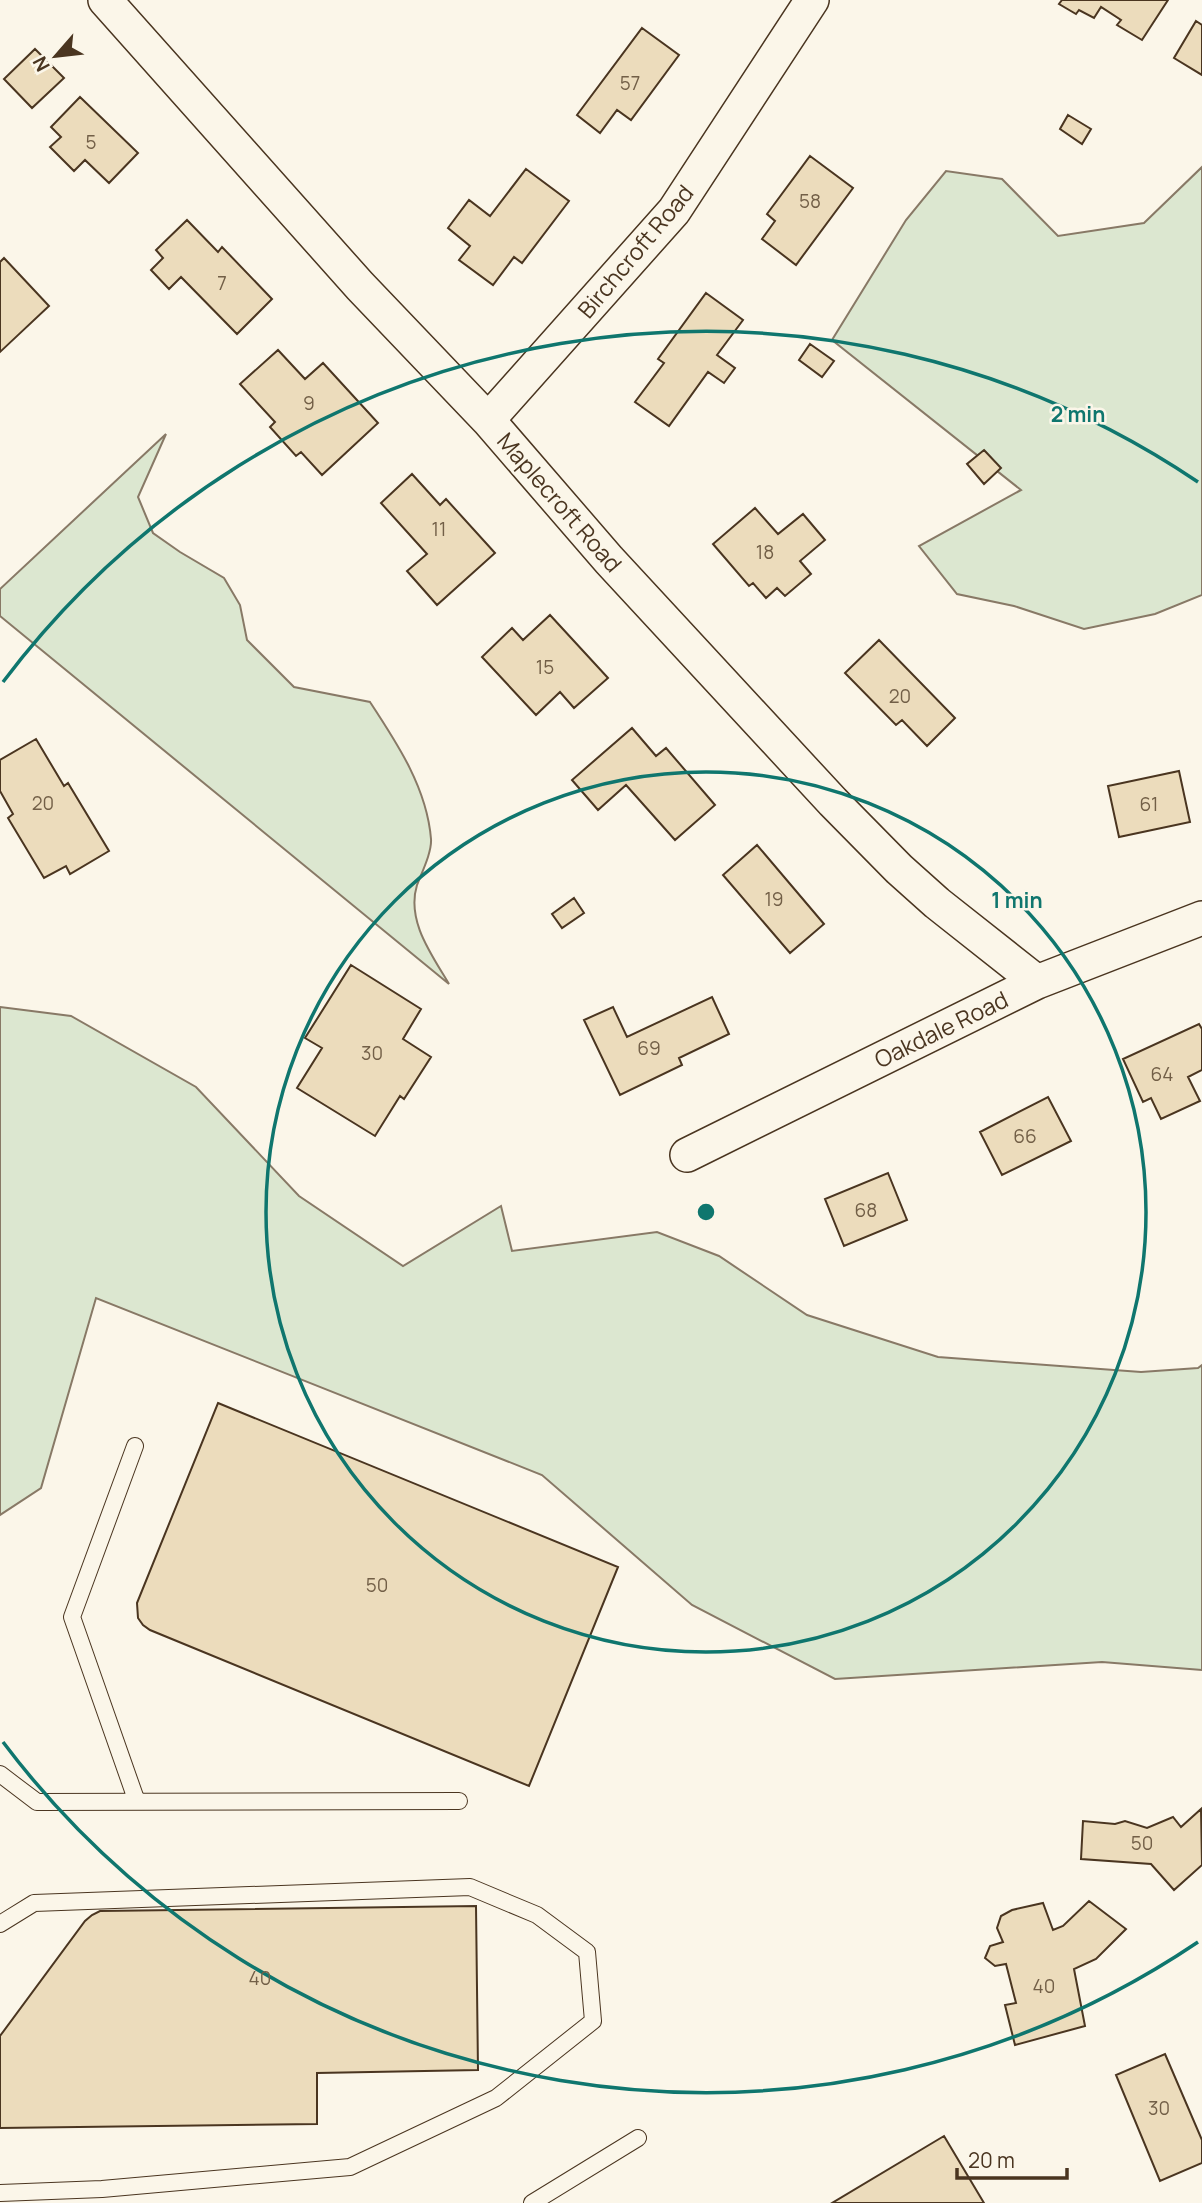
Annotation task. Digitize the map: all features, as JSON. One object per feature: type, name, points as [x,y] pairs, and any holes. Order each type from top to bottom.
[{"type":"street","name":"Maplecroft Road","points":[[104,0],[360,286],[488,420],[609,560],[833,802],[937,903],[1037,982]]},
{"type":"street","name":"Birchcroft Road","points":[[488,420],[674,211],[812,0]]},
{"type":"street","name":"Oakdale Road","points":[[687,1155],[1037,982],[1202,918]]},
{"type":"lane","points":[[135,1446],[72,1617],[137,1802]]},
{"type":"lane","points":[[0,1774],[37,1802],[459,1801]]},
{"type":"lane","points":[[0,1924],[34,1903],[470,1887],[537,1915],[587,1952],[593,2021],[496,2098],[350,2167],[102,2189],[0,2193]]},
{"type":"lane","points":[[532,2203],[638,2138]]},
{"type":"green space","points":[[1202,167],[1202,595],[1155,614],[1084,629],[1014,606],[957,594],[919,546],[1021,490],[832,340],[906,220],[946,171],[1002,179],[1058,236],[1144,223]]},
{"type":"green space","points":[[166,434],[138,497],[153,533],[224,578],[240,605],[247,640],[294,687],[370,702],[409,767],[424,802],[431,839],[417,885],[415,912],[422,937],[449,984],[0,616],[0,589]]},
{"type":"green space","points":[[0,1007],[71,1016],[196,1087],[299,1196],[403,1266],[501,1206],[512,1251],[657,1232],[719,1256],[807,1315],[938,1357],[1141,1372],[1198,1368],[1202,1365],[1202,1670],[1102,1662],[835,1679],[692,1605],[542,1475],[96,1298],[41,1488],[0,1515]]},
{"type":"building","points":[[1062,0],[1168,0],[1142,40],[1117,25],[1121,20],[1101,7],[1094,18],[1079,10],[1076,14],[1059,4]]},
{"type":"building","points":[[1196,21],[1202,25],[1202,75],[1174,58]]},
{"type":"building","points":[[642,28],[679,55],[631,120],[617,110],[600,133],[577,115]]},
{"type":"building","points":[[35,49],[64,78],[32,108],[4,79]]},
{"type":"building","points":[[80,97],[138,153],[109,183],[85,160],[74,171],[50,147],[61,137],[51,127]]},
{"type":"building","points":[[1068,115],[1091,129],[1082,144],[1060,129]]},
{"type":"building","points":[[810,156],[853,188],[796,265],[762,239],[775,221],[767,214]]},
{"type":"building","points":[[526,169],[569,201],[522,263],[514,257],[493,285],[459,260],[470,246],[448,228],[469,200],[490,216]]},
{"type":"building","points":[[187,220],[218,252],[222,247],[272,299],[237,334],[181,277],[169,289],[151,270],[163,258],[156,250]]},
{"type":"building","points":[[4,258],[49,306],[0,352],[0,262]]},
{"type":"building","points":[[706,293],[743,320],[717,355],[735,368],[724,383],[708,372],[669,426],[635,402],[664,363],[658,359]]},
{"type":"building","points":[[810,344],[834,361],[822,377],[799,360]]},
{"type":"building","points":[[278,350],[305,379],[323,363],[378,423],[322,475],[301,452],[296,456],[270,427],[275,422],[240,384]]},
{"type":"building","points":[[984,450],[1001,468],[984,484],[967,464]]},
{"type":"building","points":[[412,474],[440,505],[446,499],[495,553],[437,605],[407,571],[427,554],[381,503]]},
{"type":"building","points":[[755,508],[778,534],[803,514],[825,540],[800,561],[811,574],[785,596],[777,588],[766,598],[753,583],[749,586],[713,544]]},
{"type":"building","points":[[550,615],[608,678],[574,708],[560,692],[536,715],[482,657],[512,628],[523,640]]},
{"type":"building","points":[[879,640],[955,718],[927,746],[902,720],[896,725],[845,673]]},
{"type":"building","points":[[632,728],[656,756],[666,748],[715,805],[675,840],[626,785],[598,810],[572,780]]},
{"type":"building","points":[[36,739],[64,786],[68,783],[109,851],[70,874],[66,866],[44,878],[8,818],[13,814],[0,791],[0,760]]},
{"type":"building","points":[[1179,771],[1190,822],[1119,837],[1108,786]]},
{"type":"building","points":[[757,845],[824,924],[790,953],[723,875]]},
{"type":"building","points":[[574,898],[584,913],[562,928],[552,914]]},
{"type":"building","points":[[351,965],[421,1009],[403,1039],[431,1057],[404,1099],[400,1096],[375,1136],[297,1088],[322,1048],[305,1038]]},
{"type":"building","points":[[712,997],[729,1034],[679,1058],[682,1065],[620,1095],[584,1020],[613,1007],[627,1037]]},
{"type":"building","points":[[1199,1024],[1202,1029],[1202,1070],[1188,1077],[1200,1101],[1161,1119],[1151,1098],[1143,1102],[1123,1059]]},
{"type":"building","points":[[1048,1097],[1071,1141],[1002,1175],[980,1132]]},
{"type":"building","points":[[888,1173],[907,1220],[844,1246],[825,1199]]},
{"type":"building","points":[[218,1403],[618,1567],[529,1786],[143,1625],[138,1618],[137,1603]]},
{"type":"building","points":[[1201,1809],[1202,1865],[1174,1890],[1151,1864],[1081,1859],[1083,1821],[1115,1824],[1125,1821],[1147,1828],[1173,1817],[1181,1827]]},
{"type":"building","points":[[1089,1901],[1126,1929],[1096,1959],[1074,1969],[1085,2026],[1015,2045],[1005,2005],[1016,2003],[1006,1964],[995,1966],[985,1958],[990,1946],[1003,1942],[997,1928],[1001,1916],[1012,1910],[1043,1903],[1053,1930],[1063,1926]]},
{"type":"building","points":[[476,1906],[478,2070],[317,2073],[317,2124],[0,2128],[0,2036],[85,1921],[100,1911]]},
{"type":"building","points":[[1165,2054],[1202,2140],[1202,2163],[1160,2181],[1116,2075]]},
{"type":"building","points":[[944,2136],[984,2203],[832,2203]]}]
